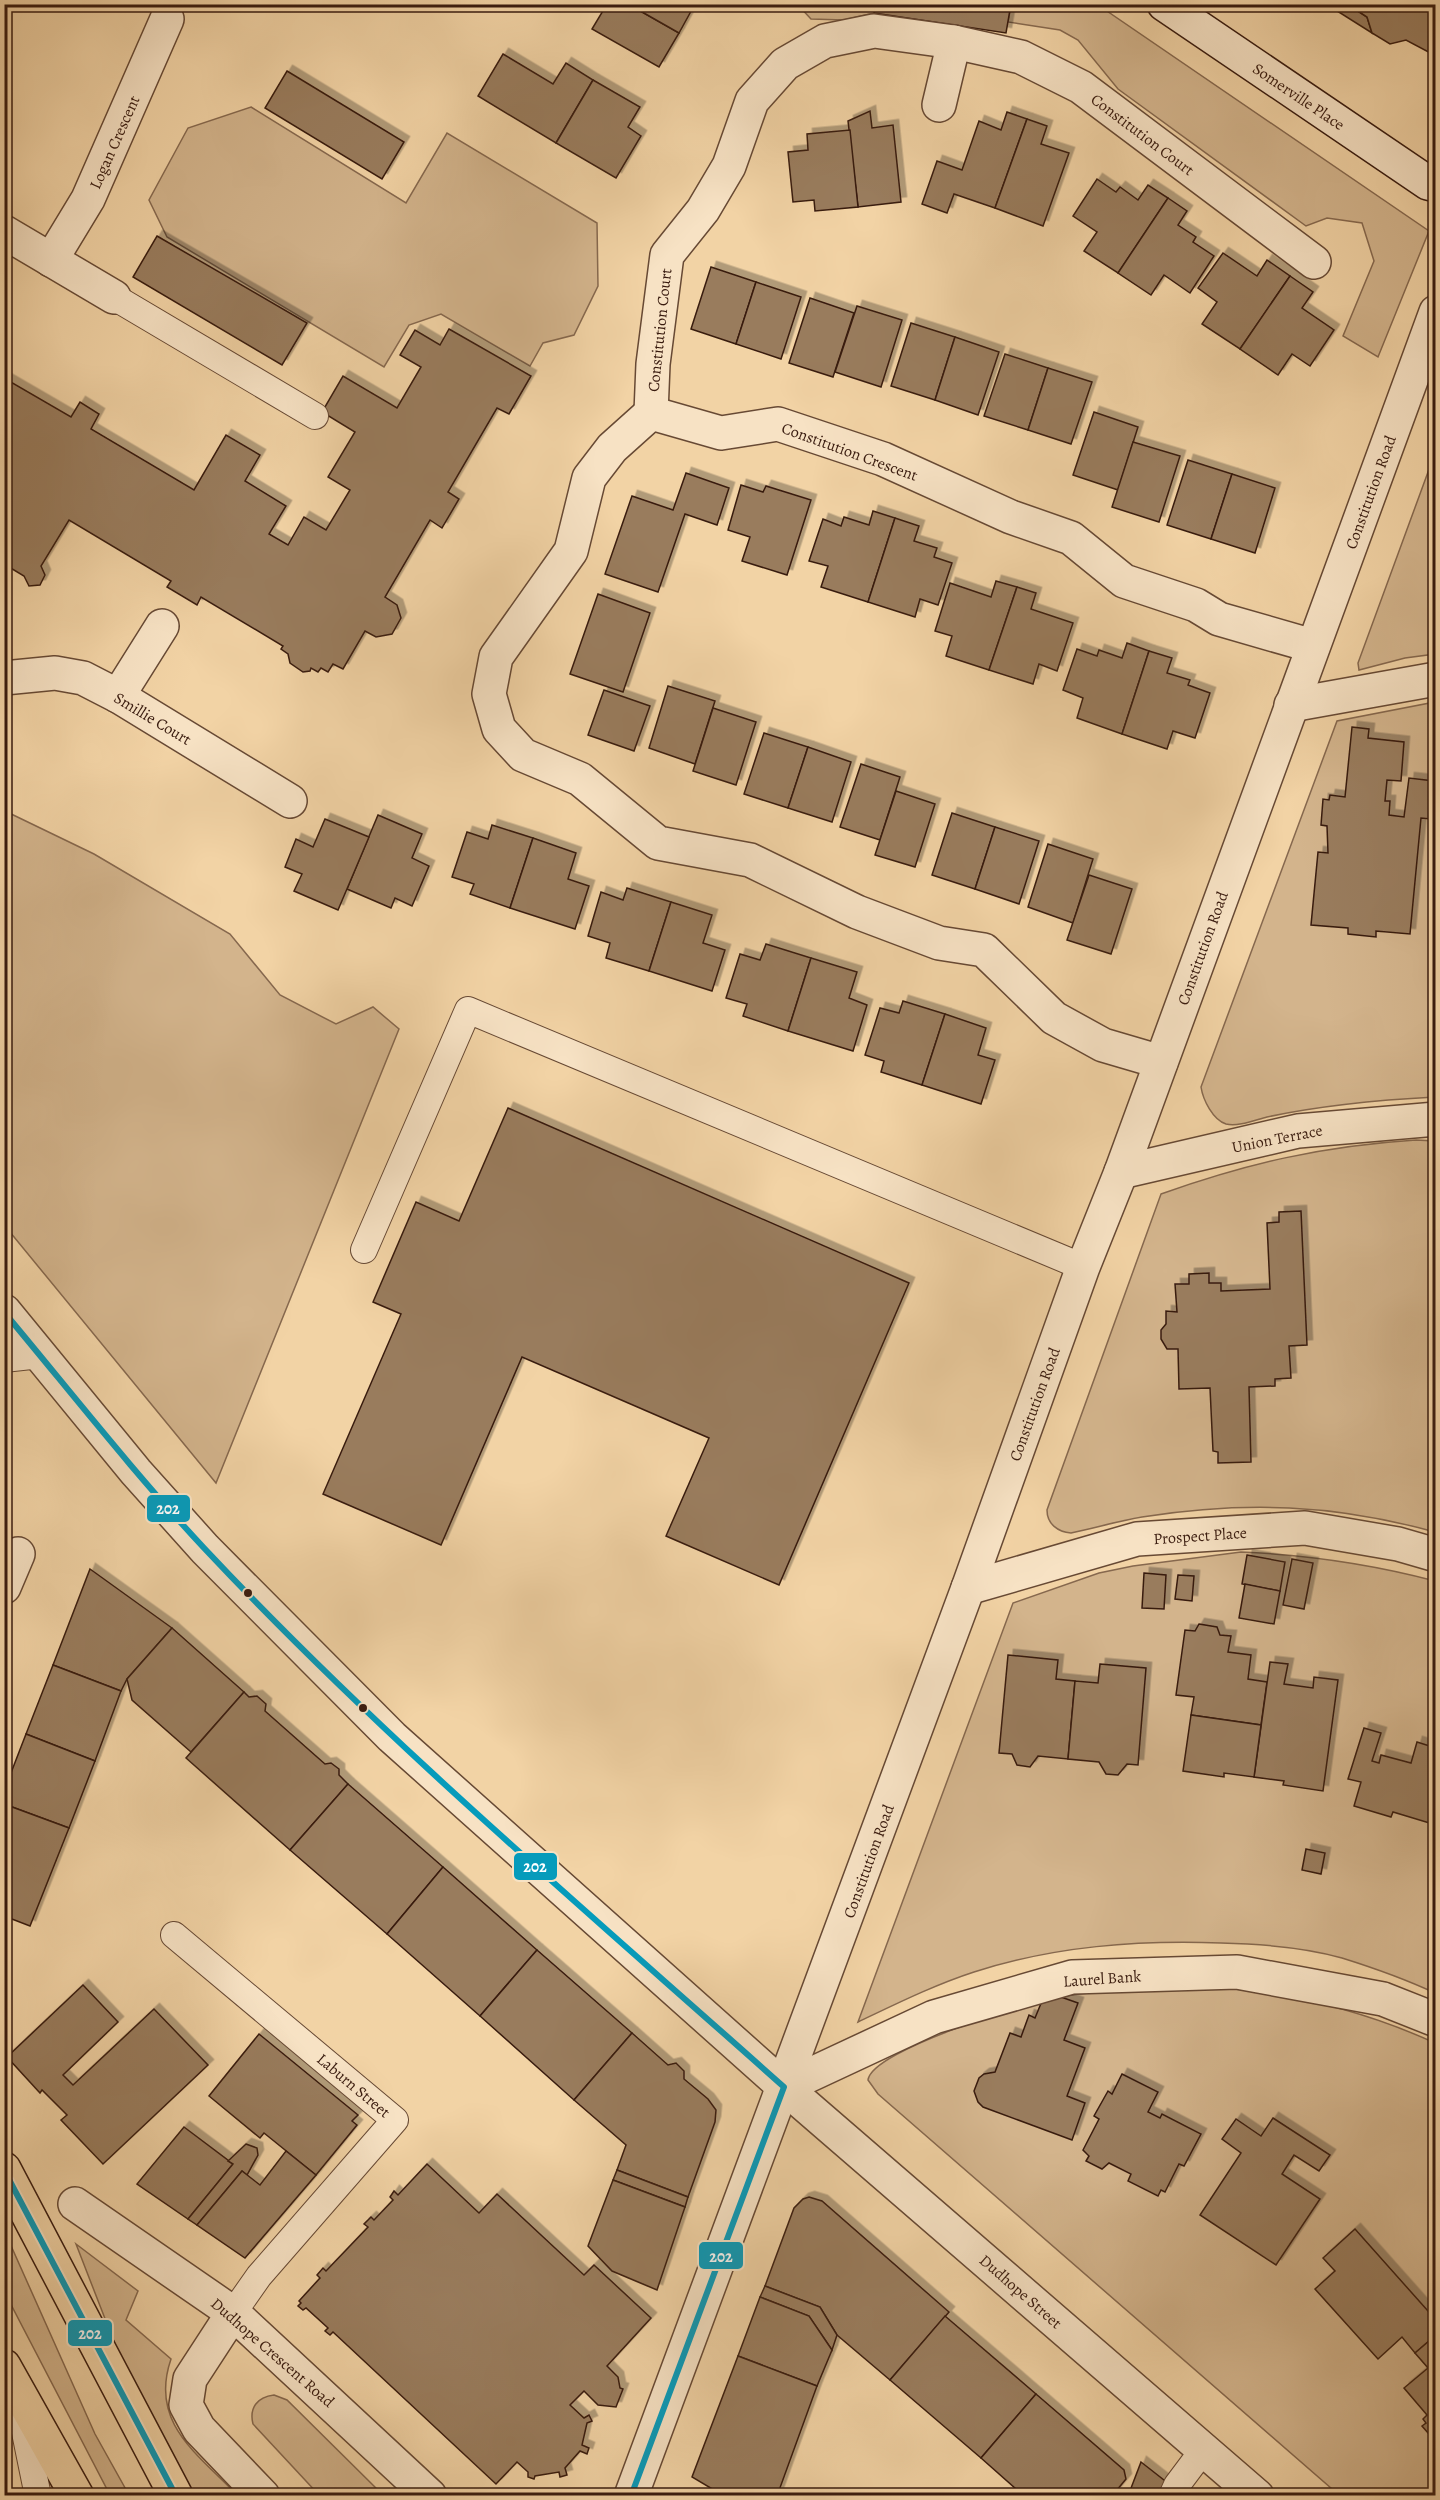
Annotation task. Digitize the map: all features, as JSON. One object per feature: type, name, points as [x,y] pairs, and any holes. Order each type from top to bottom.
[{"type":"main road","points":[[4,2169],[176,2496]]},
{"type":"main road","points":[[10,2377],[77,2496]]},
{"type":"street","name":"Somerville Place","points":[[1164,4],[1428,183],[1436,185]]},
{"type":"street","name":"Logan Crescent","points":[[51,260],[88,199],[162,9]]},
{"type":"street","name":"Constitution Court","points":[[651,413],[653,364],[667,255],[703,210],[729,166],[752,100],[785,64],[825,41],[874,31],[954,42],[1021,57],[1081,87],[1314,262]]},
{"type":"street","points":[[939,105],[954,42]]},
{"type":"street","points":[[4,232],[114,297]]},
{"type":"street","name":"Constitution Road","points":[[631,2496],[784,2088],[1083,1267],[1121,1172],[1436,312]]},
{"type":"street","points":[[651,413],[612,448],[589,478],[571,550],[496,657],[489,694],[499,729],[523,755],[580,779],[658,843],[750,860],[857,912],[939,944],[984,950],[1054,1018],[1103,1045],[1161,1062]]},
{"type":"street","name":"Constitution Crescent","points":[[651,413],[721,434],[778,424],[884,459],[1011,517],[1071,538],[1124,581],[1196,605],[1219,619],[1313,646]]},
{"type":"street","points":[[118,696],[162,626]]},
{"type":"street","name":"Smillie Court","points":[[4,678],[55,673],[83,678],[118,696],[290,801]]},
{"type":"street","points":[[1291,705],[1436,679]]},
{"type":"street","name":"Union Terrace","points":[[1121,1172],[1298,1131],[1436,1119]]},
{"type":"street","name":"Dudhope Street","points":[[4,1311],[136,1472],[205,1549],[392,1737],[784,2088],[1257,2496]]},
{"type":"street","name":"Prospect Place","points":[[968,1588],[1137,1539],[1305,1528],[1398,1544],[1436,1555]]},
{"type":"street","points":[[4,1587],[18,1554]]},
{"type":"street","name":"Laurel Bank","points":[[784,2088],[933,2017],[1072,1977],[1237,1972],[1383,2000],[1436,2019]]},
{"type":"street","name":"Dudhope Crescent Road","points":[[75,2204],[234,2313],[430,2496]]},
{"type":"street","points":[[234,2313],[190,2379],[186,2405],[199,2429],[263,2496]]},
{"type":"lane","points":[[114,297],[315,416]]},
{"type":"lane","points":[[364,1250],[468,1010],[1083,1267]]},
{"type":"lane","points":[[4,1359],[40,1355]]},
{"type":"lane","name":"Laburn Street","points":[[174,1935],[395,2120],[259,2276],[234,2313]]},
{"type":"lane","points":[[10,2377],[38,2496]]},
{"type":"lane","points":[[1172,2496],[1204,2449]]},
{"type":"shaded area","points":[[798,5],[876,5],[874,13],[844,20],[811,19]]},
{"type":"shaded area","points":[[1011,5],[1098,5],[1429,231],[1378,357],[1343,336],[1374,261],[1362,223],[1327,218],[1306,226],[1118,89],[1078,40],[1060,30],[1008,22]]},
{"type":"shaded area","points":[[251,107],[406,203],[447,133],[597,223],[598,286],[574,335],[543,343],[530,366],[441,314],[409,325],[384,367],[167,237],[149,200],[188,128]]},
{"type":"shaded area","points":[[1435,453],[1435,654],[1405,658],[1359,670],[1358,663]]},
{"type":"shaded area","points":[[1435,702],[1435,1097],[1330,1106],[1236,1125],[1221,1122],[1209,1109],[1201,1087],[1337,721]]},
{"type":"shaded area","points":[[5,811],[94,854],[230,934],[280,995],[336,1024],[373,1007],[399,1029],[216,1483],[5,1226]]},
{"type":"shaded area","points":[[1416,1140],[1435,1141],[1435,1532],[1398,1523],[1325,1511],[1253,1507],[1142,1517],[1071,1533],[1054,1526],[1047,1515],[1047,1510],[1161,1194],[1225,1173],[1286,1158],[1349,1147]]},
{"type":"shaded area","points":[[1241,1552],[1339,1561],[1435,1581],[1435,1993],[1401,1978],[1354,1962],[1328,1954],[1298,1949],[1267,1945],[1190,1942],[1127,1944],[1066,1951],[1004,1963],[944,1983],[858,2022],[1013,1603],[1099,1573],[1133,1566]]},
{"type":"shaded area","points":[[1214,1987],[1272,1994],[1328,2005],[1382,2022],[1435,2043],[1435,2495],[1339,2495],[878,2094],[868,2080],[876,2068],[923,2042],[1020,2007],[1064,1996],[1102,1992]]},
{"type":"shaded area","points":[[4,2230],[95,2434],[129,2495],[110,2495],[5,2293]]},
{"type":"shaded area","points":[[76,2244],[138,2291],[126,2320],[171,2359],[166,2381],[166,2401],[172,2419],[193,2450],[237,2495],[193,2495],[190,2492],[123,2365]]},
{"type":"shaded area","points":[[274,2395],[287,2400],[383,2495],[319,2495],[253,2424],[253,2408],[263,2398]]},
{"type":"building","points":[[607,4],[628,4],[679,33],[659,67],[592,29]]},
{"type":"building","points":[[628,4],[695,4],[679,33]]},
{"type":"building","points":[[876,4],[1011,4],[1006,33],[874,13]]},
{"type":"building","points":[[1326,4],[1347,4],[1367,17],[1372,33]]},
{"type":"building","points":[[1347,4],[1436,4],[1436,56],[1406,40],[1390,44],[1372,33],[1367,17]]},
{"type":"building","points":[[503,54],[553,84],[566,63],[593,80],[556,143],[478,96]]},
{"type":"building","points":[[287,71],[404,142],[382,179],[265,108]]},
{"type":"building","points":[[593,80],[640,107],[628,127],[641,136],[616,178],[556,143]]},
{"type":"building","points":[[870,111],[872,128],[893,125],[901,202],[858,207],[848,121]]},
{"type":"building","points":[[1007,112],[1027,119],[995,208],[954,194],[947,213],[922,204],[937,161],[962,170],[979,121],[1001,130]]},
{"type":"building","points":[[1027,119],[1047,126],[1041,144],[1069,153],[1043,226],[995,208]]},
{"type":"building","points":[[850,130],[858,207],[815,211],[814,200],[793,202],[788,152],[808,150],[807,134]]},
{"type":"building","points":[[1097,179],[1116,192],[1120,187],[1138,200],[1148,185],[1168,198],[1118,273],[1084,251],[1097,232],[1073,216]]},
{"type":"building","points":[[1168,198],[1187,211],[1178,225],[1196,237],[1193,242],[1214,256],[1190,293],[1164,275],[1151,295],[1118,273]]},
{"type":"building","points":[[157,236],[307,323],[282,365],[133,277]]},
{"type":"building","points":[[1223,253],[1257,276],[1267,260],[1290,276],[1240,349],[1202,324],[1217,302],[1198,288]]},
{"type":"building","points":[[711,267],[756,282],[736,344],[691,329]]},
{"type":"building","points":[[1290,276],[1313,292],[1302,308],[1334,330],[1310,366],[1292,354],[1278,375],[1240,349]]},
{"type":"building","points":[[756,282],[801,297],[781,359],[736,344]]},
{"type":"building","points":[[810,298],[854,313],[833,377],[789,363]]},
{"type":"building","points":[[857,306],[902,320],[881,387],[835,372]]},
{"type":"building","points":[[911,323],[955,337],[935,400],[891,386]]},
{"type":"building","points":[[449,329],[531,376],[509,414],[497,408],[448,492],[459,499],[442,528],[430,520],[385,597],[397,605],[401,618],[392,634],[376,637],[365,631],[343,669],[333,664],[328,672],[321,668],[318,672],[311,668],[310,671],[303,672],[290,663],[288,654],[281,649],[283,646],[201,597],[197,605],[167,587],[171,581],[69,520],[41,566],[45,575],[40,585],[29,586],[24,576],[4,564],[4,378],[71,417],[80,402],[99,414],[91,429],[194,490],[226,435],[260,455],[245,481],[286,506],[269,534],[288,545],[304,517],[326,530],[350,490],[328,477],[355,432],[322,412],[343,376],[397,408],[421,367],[400,355],[415,330],[440,345]]},
{"type":"building","points":[[955,337],[999,352],[978,415],[935,400]]},
{"type":"building","points":[[1005,354],[1048,368],[1028,430],[984,416]]},
{"type":"building","points":[[1048,368],[1092,382],[1071,444],[1028,430]]},
{"type":"building","points":[[1094,412],[1138,427],[1118,490],[1073,475]]},
{"type":"building","points":[[1133,442],[1180,456],[1159,522],[1112,507]]},
{"type":"building","points":[[1188,460],[1232,474],[1211,539],[1167,525]]},
{"type":"building","points":[[686,473],[729,488],[717,525],[685,514],[658,592],[605,574],[632,496],[673,510]]},
{"type":"building","points":[[1232,474],[1275,488],[1255,553],[1211,539]]},
{"type":"building","points":[[741,485],[763,492],[766,486],[811,500],[787,575],[742,561],[750,537],[728,530]]},
{"type":"building","points":[[873,511],[895,518],[868,602],[821,587],[828,566],[809,561],[823,519],[841,526],[844,517],[869,525]]},
{"type":"building","points":[[895,518],[919,526],[914,541],[937,548],[934,557],[952,563],[938,605],[920,599],[915,617],[868,602]]},
{"type":"building","points":[[996,581],[1017,587],[989,670],[946,656],[952,636],[935,631],[950,583],[991,597]]},
{"type":"building","points":[[1017,587],[1036,593],[1031,609],[1073,623],[1057,671],[1039,664],[1033,684],[989,670]]},
{"type":"building","points":[[598,594],[650,613],[623,692],[570,674]]},
{"type":"building","points":[[1127,643],[1149,651],[1122,734],[1077,718],[1083,698],[1063,690],[1077,649],[1097,656],[1099,650],[1122,658]]},
{"type":"building","points":[[1149,651],[1172,658],[1167,673],[1190,680],[1188,685],[1210,693],[1195,738],[1173,731],[1167,749],[1122,734]]},
{"type":"building","points":[[668,686],[715,701],[695,764],[649,748]]},
{"type":"building","points":[[604,690],[650,706],[634,751],[588,735]]},
{"type":"building","points":[[713,708],[756,722],[736,785],[693,771]]},
{"type":"building","points":[[1352,727],[1369,729],[1368,738],[1404,742],[1401,781],[1387,780],[1385,801],[1390,801],[1389,815],[1404,817],[1409,778],[1434,781],[1431,819],[1421,818],[1410,934],[1376,931],[1376,937],[1348,934],[1348,928],[1311,925],[1318,852],[1328,853],[1327,826],[1321,825],[1323,799],[1329,800],[1330,795],[1345,797]]},
{"type":"building","points":[[764,733],[808,747],[788,808],[744,794]]},
{"type":"building","points":[[808,747],[851,762],[832,822],[788,808]]},
{"type":"building","points":[[861,764],[900,777],[880,840],[840,827]]},
{"type":"building","points":[[896,791],[935,804],[915,867],[875,855]]},
{"type":"building","points":[[952,813],[995,827],[975,889],[932,875]]},
{"type":"building","points":[[378,815],[422,834],[412,858],[429,866],[412,906],[395,898],[391,908],[347,889]]},
{"type":"building","points":[[325,819],[369,837],[338,910],[294,891],[302,874],[285,867],[296,839],[313,847]]},
{"type":"building","points":[[492,825],[533,838],[510,908],[470,894],[474,884],[452,877],[467,832],[488,839]]},
{"type":"building","points":[[995,827],[1039,841],[1019,904],[975,889]]},
{"type":"building","points":[[533,838],[576,853],[568,879],[589,886],[575,929],[510,908]]},
{"type":"building","points":[[1048,844],[1093,859],[1073,923],[1028,907]]},
{"type":"building","points":[[1089,875],[1132,889],[1111,954],[1067,940]]},
{"type":"building","points":[[627,888],[671,902],[649,971],[606,958],[610,943],[588,936],[601,892],[623,900]]},
{"type":"building","points":[[671,902],[712,915],[703,943],[725,950],[712,991],[649,971]]},
{"type":"building","points":[[766,944],[811,958],[788,1031],[743,1016],[747,1004],[726,998],[740,954],[760,960]]},
{"type":"building","points":[[811,958],[857,972],[849,998],[867,1005],[853,1051],[788,1031]]},
{"type":"building","points":[[903,1001],[945,1014],[922,1085],[881,1072],[884,1061],[865,1055],[880,1008],[899,1013]]},
{"type":"building","points":[[945,1014],[986,1028],[978,1055],[995,1060],[981,1104],[922,1085]]},
{"type":"building","points":[[508,1108],[909,1283],[779,1585],[666,1536],[709,1438],[522,1357],[441,1545],[323,1494],[401,1314],[373,1302],[416,1202],[459,1221]]},
{"type":"building","points":[[1301,1211],[1307,1345],[1289,1346],[1291,1378],[1275,1379],[1275,1386],[1249,1387],[1251,1462],[1218,1463],[1218,1452],[1213,1451],[1210,1388],[1179,1389],[1178,1349],[1167,1349],[1161,1339],[1161,1330],[1166,1324],[1166,1311],[1177,1312],[1175,1284],[1189,1284],[1189,1274],[1209,1273],[1209,1283],[1221,1283],[1221,1291],[1270,1289],[1267,1223],[1279,1222],[1279,1212]]},
{"type":"building","points":[[1247,1555],[1285,1562],[1280,1591],[1242,1584]]},
{"type":"building","points":[[1292,1559],[1313,1563],[1304,1609],[1283,1605]]},
{"type":"building","points":[[90,1569],[172,1628],[127,1679],[121,1691],[53,1665]]},
{"type":"building","points":[[1144,1573],[1166,1575],[1164,1609],[1142,1608]]},
{"type":"building","points":[[1178,1575],[1194,1576],[1192,1601],[1175,1599]]},
{"type":"building","points":[[1245,1584],[1280,1591],[1274,1624],[1239,1618]]},
{"type":"building","points":[[1199,1624],[1217,1627],[1220,1635],[1231,1636],[1228,1652],[1251,1655],[1248,1679],[1267,1682],[1261,1725],[1191,1715],[1194,1697],[1176,1695],[1185,1630],[1195,1631]]},
{"type":"building","points":[[172,1628],[244,1692],[191,1752],[132,1700],[127,1679]]},
{"type":"building","points":[[1008,1655],[1058,1660],[1056,1679],[1075,1681],[1068,1759],[1038,1756],[1030,1767],[1017,1765],[1012,1754],[999,1753]]},
{"type":"building","points":[[1270,1662],[1288,1664],[1284,1684],[1313,1688],[1314,1677],[1338,1680],[1323,1791],[1283,1785],[1284,1781],[1254,1777]]},
{"type":"building","points":[[1100,1664],[1146,1668],[1138,1765],[1127,1764],[1118,1775],[1106,1774],[1099,1762],[1068,1759],[1075,1681],[1098,1683]]},
{"type":"building","points":[[53,1665],[121,1691],[95,1761],[26,1734]]},
{"type":"building","points":[[244,1692],[249,1697],[257,1696],[266,1704],[265,1711],[325,1764],[331,1763],[339,1769],[339,1775],[348,1784],[290,1850],[186,1758]]},
{"type":"building","points":[[1191,1715],[1261,1725],[1254,1777],[1224,1773],[1224,1777],[1183,1771]]},
{"type":"building","points":[[1364,1728],[1381,1733],[1372,1761],[1379,1763],[1381,1755],[1411,1763],[1417,1742],[1436,1748],[1436,1825],[1393,1812],[1391,1817],[1354,1806],[1361,1782],[1348,1779]]},
{"type":"building","points":[[26,1734],[95,1761],[69,1828],[4,1804],[4,1791]]},
{"type":"building","points":[[348,1784],[443,1867],[387,1934],[290,1850]]},
{"type":"building","points":[[4,1804],[69,1828],[30,1926],[4,1916]]},
{"type":"building","points":[[1306,1849],[1325,1853],[1321,1874],[1302,1870]]},
{"type":"building","points":[[443,1867],[537,1950],[480,2016],[387,1934]]},
{"type":"building","points":[[537,1950],[632,2033],[574,2100],[480,2016]]},
{"type":"building","points":[[83,1985],[118,2022],[63,2075],[73,2085],[154,2009],[208,2065],[103,2164],[61,2120],[67,2115],[42,2090],[40,2093],[7,2057]]},
{"type":"building","points":[[1061,1997],[1078,2003],[1064,2040],[1085,2048],[1067,2096],[1085,2103],[1072,2140],[983,2107],[978,2102],[974,2091],[979,2078],[984,2074],[995,2072],[1010,2033],[1021,2037],[1029,2015],[1035,2018],[1042,2001]]},
{"type":"building","points":[[632,2033],[668,2065],[676,2063],[684,2071],[684,2079],[708,2099],[716,2110],[715,2122],[688,2197],[617,2170],[626,2145],[574,2100]]},
{"type":"building","points":[[259,2034],[358,2115],[352,2121],[357,2125],[316,2175],[264,2133],[260,2138],[209,2096]]},
{"type":"building","points":[[1122,2074],[1158,2092],[1148,2112],[1160,2118],[1162,2114],[1201,2134],[1184,2166],[1179,2164],[1165,2192],[1161,2190],[1158,2196],[1128,2181],[1131,2174],[1109,2163],[1102,2169],[1086,2161],[1089,2156],[1083,2150],[1099,2119],[1094,2116],[1108,2091],[1112,2094]]},
{"type":"building","points":[[1273,2118],[1330,2155],[1319,2171],[1294,2155],[1282,2174],[1320,2199],[1276,2265],[1200,2215],[1241,2153],[1222,2139],[1236,2119],[1261,2136]]},
{"type":"building","points":[[184,2127],[233,2164],[188,2219],[137,2184]]},
{"type":"building","points":[[246,2144],[257,2148],[258,2155],[247,2175],[242,2171],[197,2225],[188,2219],[233,2164],[228,2161]]},
{"type":"building","points":[[286,2151],[316,2175],[245,2258],[197,2225],[242,2171],[260,2185]]},
{"type":"building","points":[[427,2164],[479,2213],[497,2194],[584,2275],[594,2265],[651,2318],[607,2366],[618,2377],[620,2388],[623,2389],[616,2407],[598,2405],[584,2391],[570,2405],[584,2418],[589,2415],[592,2421],[587,2423],[582,2445],[589,2448],[587,2454],[580,2451],[565,2468],[567,2475],[560,2477],[559,2472],[535,2476],[534,2479],[528,2477],[528,2472],[517,2462],[496,2484],[333,2332],[330,2335],[325,2331],[328,2328],[306,2308],[303,2310],[298,2306],[301,2303],[299,2301],[320,2278],[317,2275],[323,2268],[326,2271],[368,2227],[364,2224],[371,2217],[374,2220],[393,2200],[390,2197],[394,2191],[398,2195]]},
{"type":"building","points":[[617,2170],[688,2197],[685,2207],[613,2180]]},
{"type":"building","points":[[613,2180],[685,2207],[657,2290],[612,2271],[588,2246]]},
{"type":"building","points":[[809,2197],[822,2201],[949,2312],[890,2380],[837,2335],[820,2307],[765,2286],[794,2208],[803,2199]]},
{"type":"building","points":[[1355,2229],[1428,2311],[1436,2305],[1436,2335],[1415,2353],[1402,2337],[1378,2359],[1315,2289],[1335,2271],[1323,2258]]},
{"type":"building","points":[[765,2286],[820,2307],[837,2335],[832,2350],[809,2316],[760,2297]]},
{"type":"building","points":[[760,2297],[809,2316],[832,2350],[817,2386],[738,2356]]},
{"type":"building","points":[[945,2316],[1036,2394],[981,2458],[890,2380]]},
{"type":"building","points":[[1436,2335],[1435,2441],[1422,2426],[1426,2423],[1423,2419],[1427,2415],[1404,2388],[1428,2368],[1415,2353]]},
{"type":"building","points":[[738,2356],[817,2386],[777,2496],[724,2496],[692,2477]]},
{"type":"building","points":[[1036,2394],[1124,2470],[1126,2479],[1112,2496],[1024,2496],[981,2458]]},
{"type":"building","points":[[1141,2462],[1169,2484],[1164,2496],[1128,2496]]},
{"type":"transit line","name":"202","points":[[4,1312],[152,1491],[204,1548],[343,1689],[488,1824],[784,2087],[631,2496]]},
{"type":"transit line","name":"202","points":[[4,2170],[176,2496]]}]
